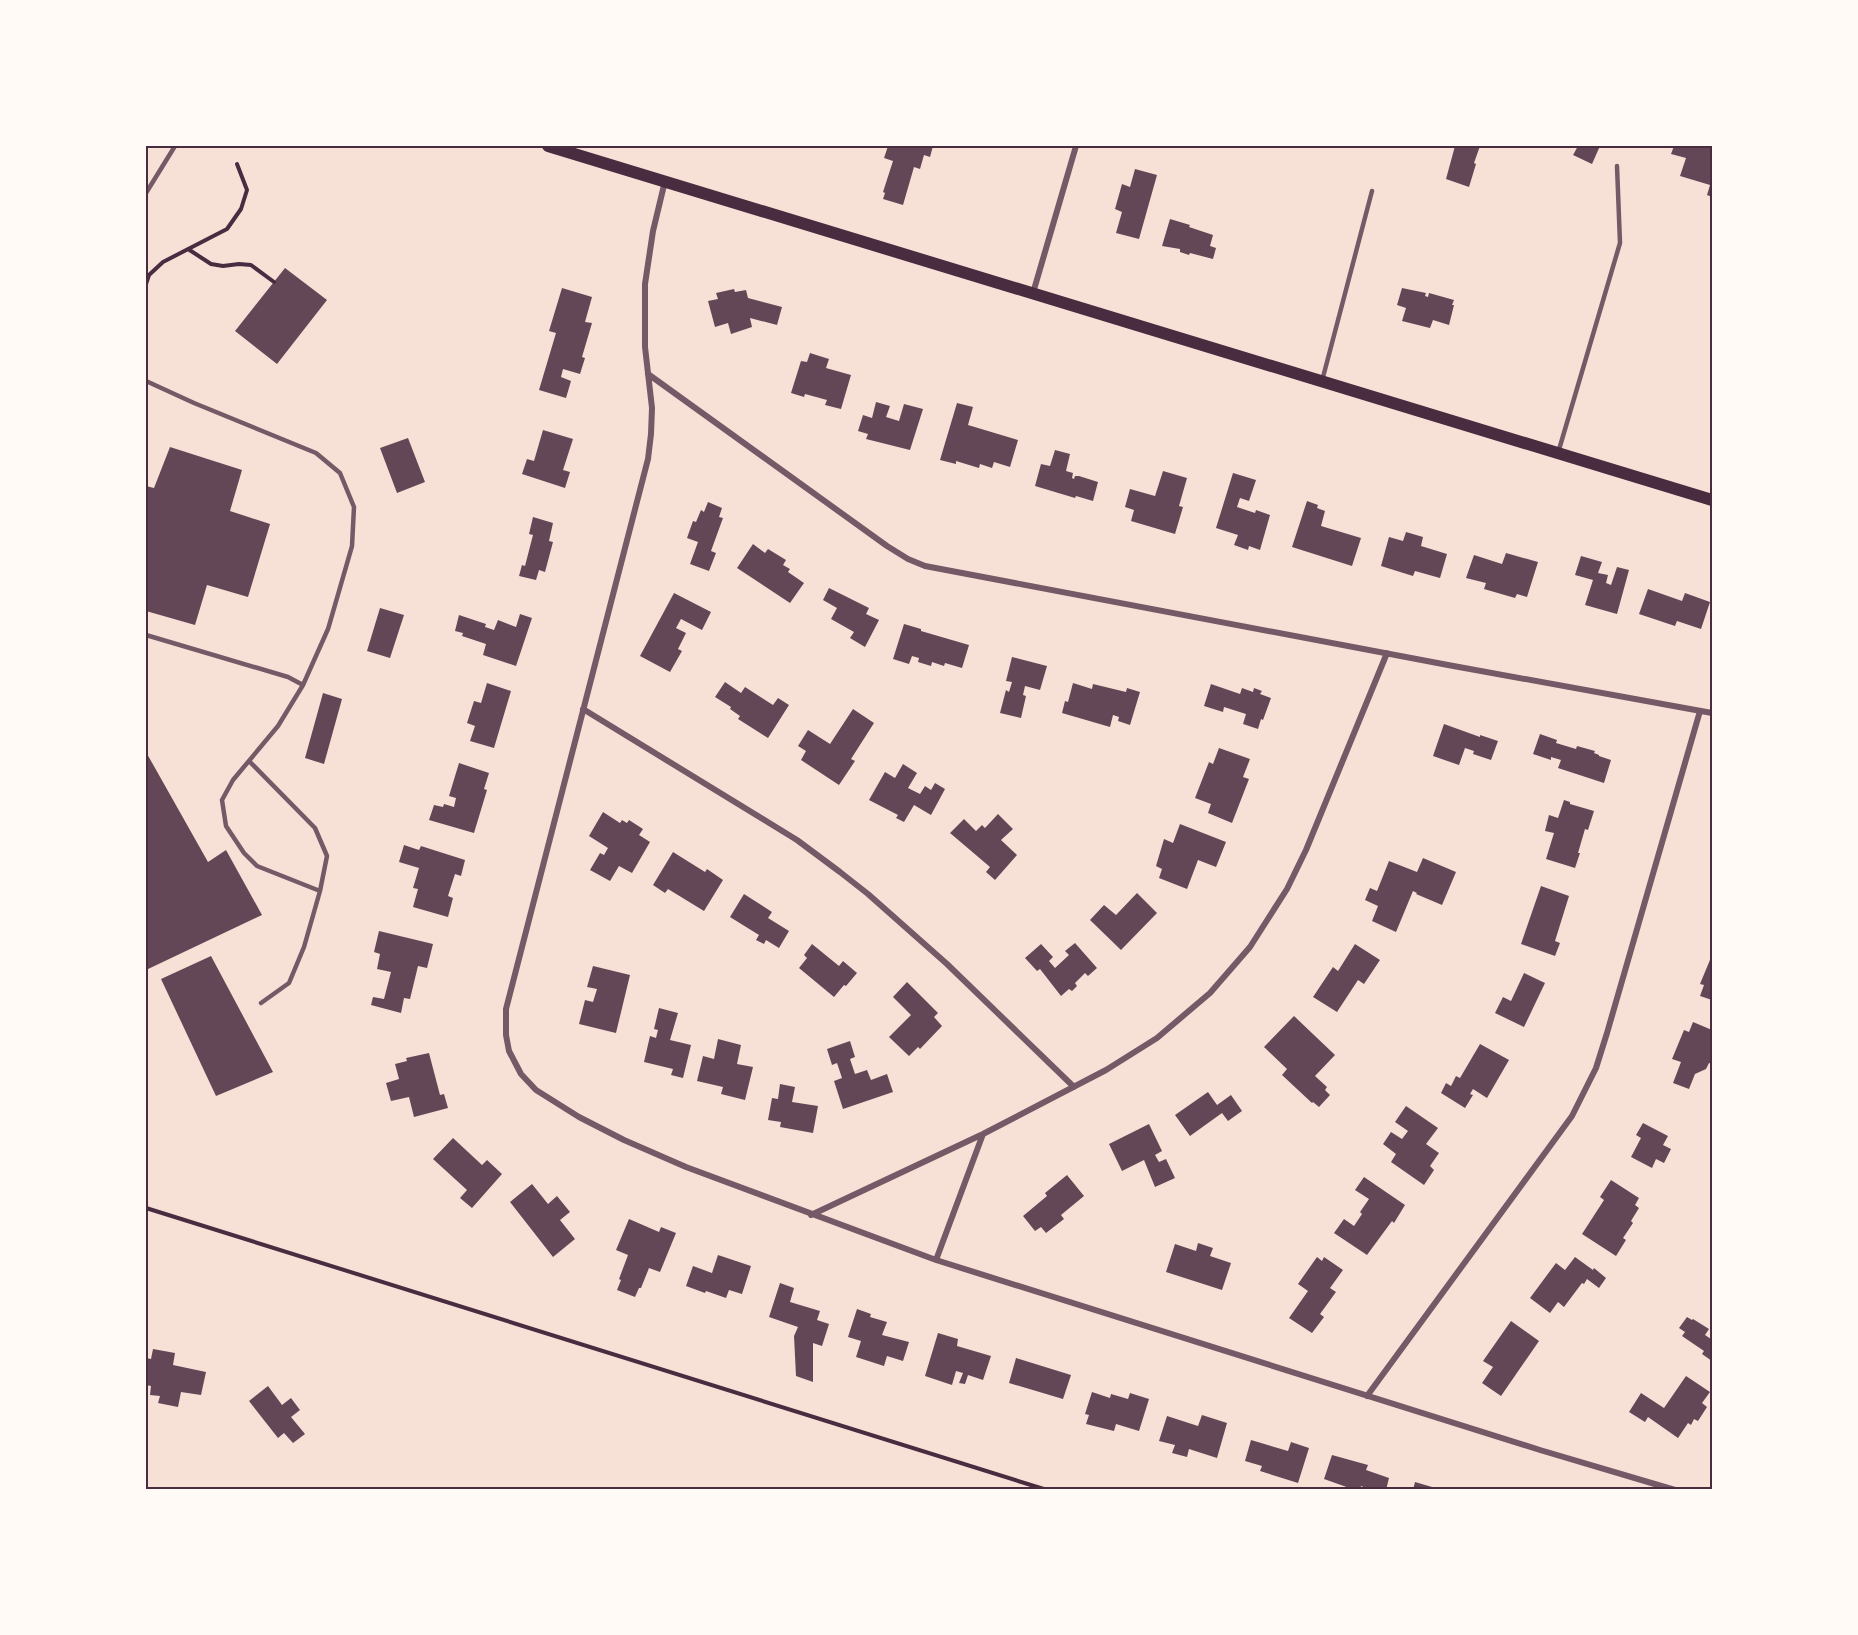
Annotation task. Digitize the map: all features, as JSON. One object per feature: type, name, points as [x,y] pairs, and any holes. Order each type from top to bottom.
[{"type":"main road","points":[[548,146],[1713,500]]},
{"type":"street","points":[[1033,293],[1076,146]]},
{"type":"street","points":[[665,181],[653,231],[645,284],[645,347],[652,408],[648,459],[506,1008],[506,1035],[509,1051],[526,1081],[546,1097],[579,1117],[624,1140],[811,1215],[936,1260],[1540,1450],[1675,1490]]},
{"type":"street","points":[[648,374],[887,546],[920,564],[1713,713]]},
{"type":"street","points":[[811,1215],[983,1134],[1074,1087],[1128,1057],[1191,1011],[1228,974],[1255,941],[1295,874],[1387,653]]},
{"type":"street","points":[[584,709],[797,840],[840,872],[947,964],[1074,1087]]},
{"type":"street","points":[[1367,1396],[1572,1116],[1592,1076],[1607,1033],[1700,711]]},
{"type":"street","points":[[936,1260],[983,1134]]},
{"type":"lane","points":[[146,193],[175,146]]},
{"type":"lane","points":[[1558,453],[1620,243],[1617,166]]},
{"type":"lane","points":[[1322,381],[1371,191]]},
{"type":"lane","points":[[146,381],[316,453],[340,473],[354,507],[352,546],[327,629],[303,685],[278,726],[233,780],[222,800],[226,826],[244,853],[257,866],[320,891]]},
{"type":"lane","points":[[146,635],[288,677],[303,685]]},
{"type":"lane","points":[[249,761],[315,828],[327,856],[304,947],[289,983],[261,1003]]},
{"type":"path","points":[[146,284],[149,275],[163,261],[227,229],[241,209],[247,190],[237,164]]},
{"type":"path","points":[[188,249],[211,264],[251,265],[274,282]]},
{"type":"path","points":[[146,1208],[1047,1490]]},
{"type":"building","points":[[888,146],[933,146],[930,157],[924,155],[920,169],[914,167],[903,205],[883,199],[893,161],[884,158]]},
{"type":"building","points":[[1455,146],[1480,146],[1469,187],[1446,179]]},
{"type":"building","points":[[1578,146],[1600,146],[1592,164],[1573,155]]},
{"type":"building","points":[[1674,146],[1712,146],[1712,197],[1707,195],[1710,185],[1680,176],[1686,158],[1671,154]]},
{"type":"building","points":[[1135,169],[1157,175],[1139,239],[1116,233],[1122,212],[1115,209],[1122,184],[1130,187]]},
{"type":"building","points":[[1170,219],[1213,235],[1210,246],[1216,248],[1213,259],[1190,253],[1189,255],[1180,252],[1180,249],[1162,246]]},
{"type":"building","points":[[285,268],[327,300],[277,364],[235,331]]},
{"type":"building","points":[[562,288],[592,297],[585,322],[592,323],[582,357],[585,358],[580,374],[563,369],[561,377],[571,381],[566,398],[539,390],[556,333],[549,331]]},
{"type":"building","points":[[1402,288],[1426,293],[1425,296],[1428,297],[1429,293],[1454,300],[1449,325],[1433,320],[1430,328],[1402,321],[1406,308],[1397,305]]},
{"type":"building","points":[[734,289],[735,292],[746,290],[748,298],[782,307],[777,325],[750,318],[752,327],[731,334],[728,323],[715,327],[708,301],[718,299],[716,293]]},
{"type":"building","points":[[810,353],[829,359],[826,368],[851,375],[841,409],[825,405],[827,400],[791,393],[801,361],[807,362]]},
{"type":"building","points":[[876,402],[890,406],[886,417],[899,421],[904,404],[923,409],[910,450],[866,439],[868,434],[858,431],[863,415],[872,418]]},
{"type":"building","points":[[957,403],[973,407],[968,425],[1018,440],[1010,467],[994,462],[992,468],[980,464],[979,468],[956,461],[956,464],[940,460]]},
{"type":"building","points":[[543,430],[573,439],[563,470],[570,472],[565,488],[522,474],[527,459],[534,461]]},
{"type":"building","points":[[408,438],[425,482],[397,493],[380,448]]},
{"type":"building","points":[[170,447],[242,470],[230,511],[270,524],[248,597],[207,585],[195,625],[146,611],[146,486],[154,488]]},
{"type":"building","points":[[1055,450],[1070,454],[1066,471],[1073,473],[1072,478],[1079,476],[1098,482],[1093,501],[1035,486],[1041,464],[1050,466]]},
{"type":"building","points":[[1163,471],[1187,478],[1179,506],[1183,507],[1175,534],[1131,521],[1134,510],[1125,507],[1130,489],[1155,496]]},
{"type":"building","points":[[1233,473],[1256,480],[1249,501],[1240,498],[1237,507],[1270,515],[1260,550],[1249,546],[1248,550],[1234,545],[1238,535],[1216,528]]},
{"type":"building","points":[[1307,501],[1318,505],[1317,508],[1325,511],[1321,526],[1361,538],[1352,566],[1292,547]]},
{"type":"building","points":[[708,502],[722,508],[719,517],[723,518],[711,551],[716,553],[709,571],[690,564],[698,542],[687,538],[693,521],[696,522],[701,510],[704,512]]},
{"type":"building","points":[[533,517],[553,523],[549,541],[553,542],[545,572],[539,570],[536,580],[519,576],[522,565],[525,566],[533,535],[529,534]]},
{"type":"building","points":[[1406,532],[1423,537],[1421,546],[1447,554],[1440,578],[1415,571],[1413,576],[1381,566],[1389,537],[1403,541]]},
{"type":"building","points":[[753,544],[765,553],[768,549],[786,560],[783,565],[790,569],[788,572],[804,583],[790,603],[737,568]]},
{"type":"building","points":[[1506,553],[1538,562],[1527,597],[1517,594],[1515,598],[1484,589],[1486,583],[1466,578],[1474,555],[1502,564]]},
{"type":"building","points":[[1581,556],[1602,562],[1598,573],[1608,575],[1606,583],[1611,585],[1617,567],[1629,570],[1617,614],[1585,605],[1593,580],[1575,575]]},
{"type":"building","points":[[829,588],[869,608],[866,614],[879,620],[865,647],[850,638],[854,632],[831,619],[837,608],[823,600]]},
{"type":"building","points":[[1648,589],[1682,601],[1685,593],[1710,602],[1701,629],[1677,621],[1675,626],[1639,614]]},
{"type":"building","points":[[674,593],[711,612],[702,630],[681,619],[676,628],[686,633],[678,649],[682,651],[670,672],[640,656]]},
{"type":"building","points":[[380,608],[404,615],[390,658],[367,651]]},
{"type":"building","points":[[520,614],[532,618],[516,666],[483,655],[486,644],[462,636],[463,633],[455,631],[459,615],[486,624],[485,627],[494,630],[498,620],[516,627]]},
{"type":"building","points":[[904,624],[969,645],[962,668],[932,662],[931,666],[918,662],[919,658],[912,656],[909,664],[893,659]]},
{"type":"building","points":[[1012,657],[1047,666],[1040,690],[1025,686],[1023,695],[1026,696],[1021,718],[1000,713],[1006,690],[1009,692],[1012,682],[1006,681]]},
{"type":"building","points":[[725,682],[741,693],[745,687],[773,705],[778,698],[789,705],[768,738],[738,719],[740,716],[730,709],[731,707],[715,697]]},
{"type":"building","points":[[487,683],[511,691],[494,748],[470,741],[475,726],[467,723],[474,701],[481,703]]},
{"type":"building","points":[[1073,683],[1092,689],[1093,684],[1126,692],[1127,688],[1140,692],[1130,725],[1118,721],[1119,717],[1113,715],[1110,727],[1062,713],[1065,701],[1068,702]]},
{"type":"building","points":[[1211,684],[1240,694],[1242,688],[1253,692],[1254,688],[1262,691],[1260,694],[1271,698],[1258,729],[1243,724],[1246,714],[1224,707],[1223,712],[1204,706]]},
{"type":"building","points":[[323,693],[342,699],[324,764],[305,758]]},
{"type":"building","points":[[853,709],[874,723],[851,759],[855,761],[839,785],[801,760],[806,751],[798,746],[808,730],[830,744]]},
{"type":"building","points":[[1444,724],[1498,741],[1491,760],[1473,754],[1474,751],[1465,748],[1459,765],[1433,756]]},
{"type":"building","points":[[1540,734],[1557,740],[1556,743],[1576,749],[1577,746],[1595,751],[1594,753],[1599,756],[1611,760],[1604,783],[1558,768],[1561,760],[1551,757],[1551,760],[1533,754]]},
{"type":"building","points":[[1219,748],[1250,759],[1243,777],[1249,779],[1232,823],[1208,813],[1211,804],[1195,798],[1209,762],[1213,764]]},
{"type":"building","points":[[146,752],[208,862],[226,850],[262,915],[146,970]]},
{"type":"building","points":[[459,763],[489,773],[484,789],[487,790],[474,833],[429,820],[434,805],[443,807],[444,804],[454,807],[456,798],[449,796]]},
{"type":"building","points":[[903,764],[917,773],[908,788],[920,794],[925,786],[931,790],[935,783],[945,789],[931,815],[914,805],[904,822],[896,818],[898,815],[869,800],[885,772],[895,778]]},
{"type":"building","points":[[1564,800],[1594,811],[1588,830],[1585,829],[1575,868],[1546,859],[1554,833],[1545,831],[1549,815],[1558,818]]},
{"type":"building","points":[[603,812],[620,823],[622,820],[627,823],[629,820],[643,829],[639,835],[650,842],[632,873],[619,866],[610,881],[590,870],[600,853],[604,855],[608,848],[589,836]]},
{"type":"building","points":[[998,814],[1013,829],[1001,840],[1017,855],[995,880],[986,872],[990,867],[950,833],[964,819],[976,831],[982,825],[985,828]]},
{"type":"building","points":[[1180,824],[1226,842],[1216,867],[1198,860],[1187,889],[1159,878],[1162,869],[1156,866],[1164,839],[1173,843]]},
{"type":"building","points":[[404,845],[419,850],[421,846],[465,860],[461,876],[455,874],[448,896],[453,898],[448,917],[413,907],[418,889],[413,888],[419,868],[399,862]]},
{"type":"building","points":[[673,852],[705,872],[707,869],[723,880],[704,911],[668,889],[665,893],[653,885]]},
{"type":"building","points":[[1423,858],[1456,872],[1442,905],[1413,891],[1396,932],[1372,921],[1378,906],[1365,900],[1370,888],[1377,891],[1389,861],[1417,872]]},
{"type":"building","points":[[1541,886],[1569,896],[1555,941],[1560,943],[1555,956],[1521,944]]},
{"type":"building","points":[[1137,893],[1157,913],[1121,950],[1090,920],[1104,905],[1116,915]]},
{"type":"building","points":[[744,894],[772,912],[768,918],[789,931],[779,948],[766,940],[764,944],[756,940],[759,935],[730,917]]},
{"type":"building","points":[[379,931],[433,944],[427,968],[418,966],[410,999],[404,998],[401,1013],[371,1005],[373,997],[384,999],[391,972],[377,969],[380,954],[374,952]]},
{"type":"building","points":[[1075,943],[1097,968],[1088,976],[1085,973],[1075,983],[1077,986],[1072,991],[1069,989],[1061,996],[1040,969],[1037,971],[1025,958],[1041,944],[1053,957],[1049,961],[1055,968],[1069,955],[1065,951]]},
{"type":"building","points":[[812,944],[839,966],[843,961],[857,973],[834,997],[799,968],[807,958],[804,955]]},
{"type":"building","points":[[1355,944],[1380,960],[1364,984],[1358,980],[1337,1012],[1313,997],[1333,967],[1338,971]]},
{"type":"building","points":[[1712,955],[1712,1000],[1700,996],[1704,985],[1700,984]]},
{"type":"building","points":[[211,956],[273,1072],[216,1096],[161,979]]},
{"type":"building","points":[[593,966],[630,975],[616,1033],[579,1024],[585,1000],[593,1002],[597,989],[587,987]]},
{"type":"building","points":[[1524,973],[1545,983],[1524,1027],[1495,1013],[1503,997],[1511,1001]]},
{"type":"building","points":[[907,982],[938,1013],[934,1017],[942,1026],[920,1049],[918,1047],[909,1056],[889,1037],[911,1015],[893,997]]},
{"type":"building","points":[[659,1008],[678,1013],[670,1040],[691,1045],[683,1078],[671,1075],[673,1069],[644,1062],[650,1036],[656,1038],[658,1030],[654,1029]]},
{"type":"building","points":[[1294,1016],[1335,1055],[1315,1076],[1327,1087],[1325,1090],[1330,1095],[1319,1107],[1282,1075],[1287,1069],[1264,1047]]},
{"type":"building","points":[[1693,1022],[1712,1030],[1712,1064],[1709,1063],[1706,1069],[1695,1074],[1689,1089],[1673,1083],[1681,1062],[1672,1059],[1684,1030],[1689,1032]]},
{"type":"building","points":[[718,1039],[741,1045],[737,1064],[753,1067],[745,1100],[721,1094],[723,1087],[697,1081],[703,1056],[714,1059]]},
{"type":"building","points":[[850,1041],[855,1057],[850,1059],[855,1074],[867,1070],[871,1080],[887,1074],[893,1092],[843,1109],[834,1081],[842,1078],[837,1063],[832,1065],[827,1049]]},
{"type":"building","points":[[1480,1044],[1509,1060],[1487,1098],[1473,1089],[1470,1094],[1473,1095],[1465,1108],[1441,1093],[1446,1083],[1451,1086],[1456,1076],[1460,1078]]},
{"type":"building","points":[[429,1053],[440,1095],[444,1094],[448,1108],[414,1117],[409,1097],[391,1101],[386,1083],[399,1079],[395,1064],[407,1061],[406,1058]]},
{"type":"building","points":[[780,1084],[795,1087],[792,1102],[818,1106],[813,1133],[780,1127],[781,1122],[768,1120],[772,1098],[778,1099]]},
{"type":"building","points":[[1208,1092],[1217,1105],[1231,1095],[1242,1111],[1228,1121],[1222,1113],[1190,1136],[1175,1115]]},
{"type":"building","points":[[1406,1106],[1438,1128],[1426,1144],[1439,1153],[1430,1166],[1434,1170],[1424,1185],[1391,1162],[1396,1154],[1383,1144],[1391,1132],[1402,1139],[1408,1131],[1395,1122]]},
{"type":"building","points":[[1643,1123],[1668,1136],[1663,1145],[1671,1149],[1664,1163],[1656,1159],[1652,1168],[1631,1157],[1641,1138],[1636,1135]]},
{"type":"building","points":[[1149,1124],[1162,1151],[1155,1155],[1159,1162],[1166,1159],[1175,1178],[1155,1187],[1144,1160],[1122,1171],[1109,1144]]},
{"type":"building","points":[[453,1138],[482,1165],[487,1160],[502,1174],[472,1208],[460,1198],[467,1190],[433,1159]]},
{"type":"building","points":[[1067,1175],[1084,1196],[1061,1215],[1064,1219],[1046,1233],[1041,1227],[1035,1231],[1023,1216],[1047,1196],[1045,1193]]},
{"type":"building","points":[[1364,1177],[1405,1205],[1394,1223],[1392,1221],[1367,1255],[1334,1233],[1344,1219],[1354,1226],[1362,1214],[1360,1212],[1369,1199],[1355,1190]]},
{"type":"building","points":[[1611,1180],[1639,1198],[1635,1205],[1639,1208],[1623,1238],[1626,1240],[1616,1256],[1582,1234],[1604,1200],[1600,1197]]},
{"type":"building","points":[[532,1184],[548,1204],[557,1196],[570,1212],[560,1220],[575,1239],[553,1257],[510,1202]]},
{"type":"building","points":[[629,1219],[659,1232],[661,1227],[676,1233],[660,1272],[649,1268],[635,1297],[617,1290],[628,1255],[616,1250]]},
{"type":"building","points":[[1198,1243],[1213,1248],[1210,1256],[1231,1263],[1222,1290],[1166,1272],[1175,1244],[1196,1251]]},
{"type":"building","points":[[718,1255],[751,1266],[742,1294],[729,1290],[726,1298],[686,1286],[693,1266],[712,1273]]},
{"type":"building","points":[[1317,1257],[1322,1261],[1324,1257],[1343,1270],[1330,1288],[1336,1292],[1320,1314],[1324,1317],[1312,1333],[1289,1318],[1308,1291],[1298,1284]]},
{"type":"building","points":[[1575,1257],[1606,1278],[1599,1288],[1587,1279],[1564,1307],[1558,1302],[1550,1313],[1530,1298],[1556,1263],[1565,1270]]},
{"type":"building","points":[[780,1283],[794,1288],[790,1302],[820,1311],[817,1320],[829,1324],[822,1346],[813,1343],[813,1382],[796,1376],[794,1336],[798,1327],[769,1317]]},
{"type":"building","points":[[857,1309],[871,1314],[870,1317],[887,1322],[882,1335],[909,1342],[903,1361],[887,1356],[884,1366],[856,1357],[861,1341],[848,1337]]},
{"type":"building","points":[[1687,1317],[1709,1329],[1705,1335],[1711,1339],[1712,1337],[1712,1361],[1702,1354],[1704,1351],[1682,1336],[1685,1332],[1679,1328]]},
{"type":"building","points":[[1511,1321],[1539,1341],[1501,1396],[1482,1383],[1493,1367],[1483,1361]]},
{"type":"building","points":[[938,1333],[958,1339],[957,1346],[991,1356],[983,1380],[968,1375],[965,1384],[959,1383],[963,1373],[956,1371],[952,1385],[925,1376]]},
{"type":"building","points":[[153,1349],[175,1353],[173,1365],[206,1372],[201,1395],[181,1392],[178,1407],[158,1403],[160,1396],[150,1395],[151,1386],[146,1385],[146,1358],[151,1359]]},
{"type":"building","points":[[1016,1358],[1071,1375],[1063,1399],[1009,1383]]},
{"type":"building","points":[[1686,1376],[1710,1392],[1702,1403],[1707,1407],[1698,1421],[1694,1419],[1691,1425],[1688,1423],[1678,1438],[1648,1417],[1645,1422],[1629,1412],[1641,1393],[1664,1408]]},
{"type":"building","points":[[268,1386],[282,1405],[291,1398],[300,1410],[291,1417],[305,1434],[293,1443],[284,1433],[278,1438],[249,1401]]},
{"type":"building","points":[[1092,1392],[1110,1398],[1111,1394],[1128,1399],[1130,1393],[1149,1399],[1139,1431],[1116,1424],[1114,1431],[1086,1424],[1089,1415],[1085,1414]]},
{"type":"building","points":[[1202,1415],[1227,1423],[1217,1458],[1189,1449],[1187,1457],[1172,1453],[1175,1445],[1159,1441],[1167,1416],[1198,1426]]},
{"type":"building","points":[[1251,1440],[1288,1451],[1291,1442],[1309,1448],[1298,1483],[1260,1471],[1262,1466],[1245,1461]]},
{"type":"building","points":[[1332,1455],[1368,1465],[1366,1470],[1389,1478],[1386,1490],[1370,1490],[1361,1486],[1360,1490],[1355,1490],[1324,1479]]},
{"type":"building","points":[[1415,1482],[1439,1489],[1439,1490],[1413,1490]]}]
